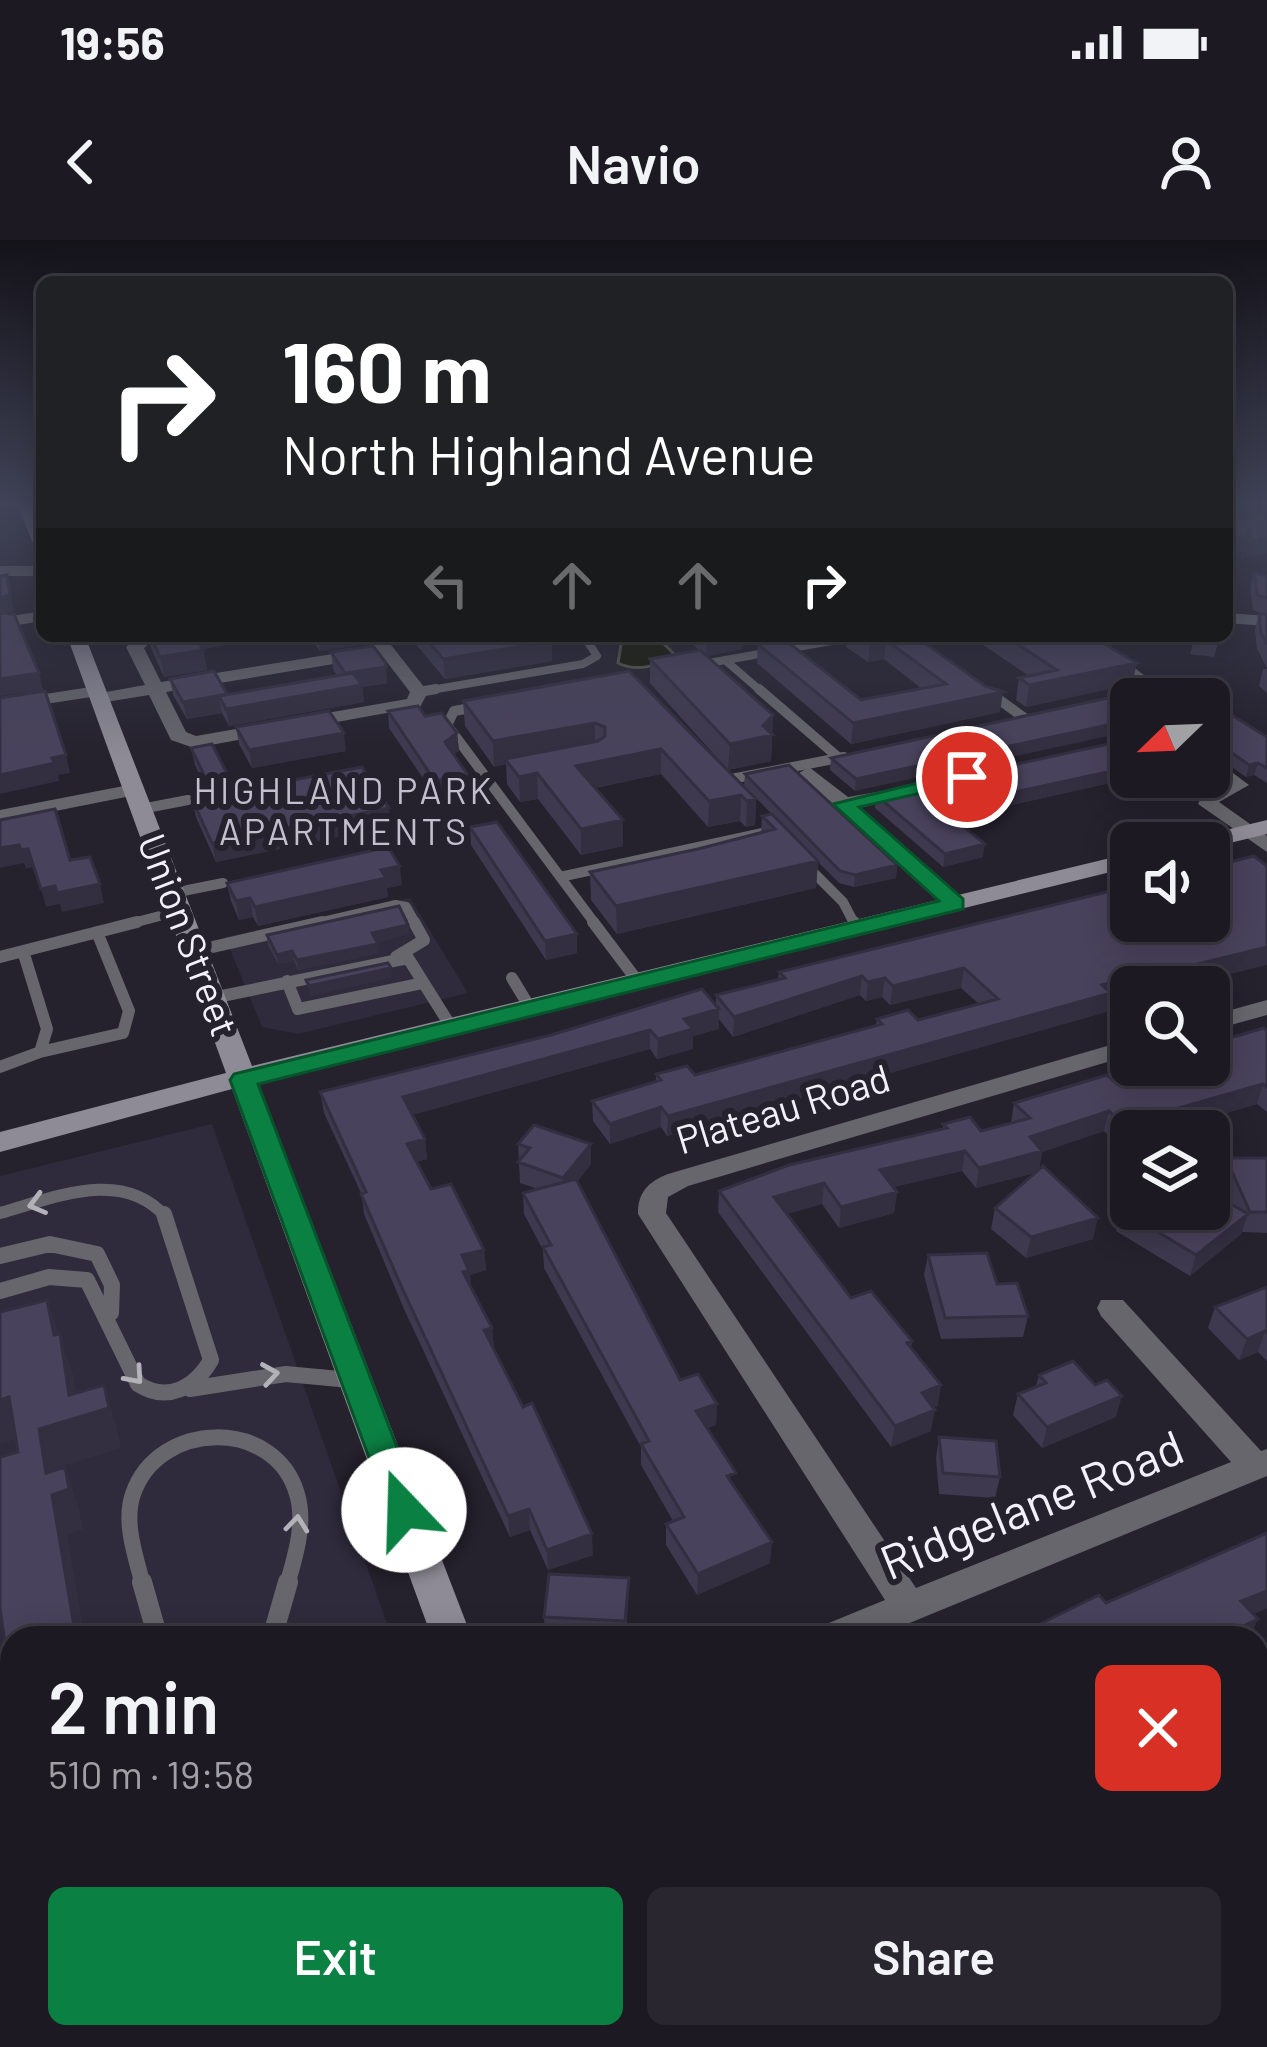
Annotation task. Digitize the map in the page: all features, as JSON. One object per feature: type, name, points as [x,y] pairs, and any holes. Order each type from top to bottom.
[{"type":"street","points":[[0,623],[36,617]]},
{"type":"street","points":[[1233,618],[1267,621]]},
{"type":"street","name":"Union Street","points":[[78,642],[448,1626]]},
{"type":"street","points":[[0,706],[154,689],[380,643],[419,692],[414,703],[392,710],[194,742],[178,736],[154,689],[135,647],[142,642]]},
{"type":"street","points":[[809,773],[955,904]]},
{"type":"street","points":[[843,804],[932,784]]},
{"type":"street","points":[[1210,798],[1208,805],[1260,835]]},
{"type":"street","points":[[0,816],[138,799]]},
{"type":"street","points":[[1230,839],[1260,835]]},
{"type":"street","points":[[0,1142],[450,1025],[1110,865]]},
{"type":"street","points":[[1230,1018],[1267,1007]]},
{"type":"street","name":"Plateau Road","points":[[909,1607],[652,1214],[651,1198],[657,1189],[678,1180],[1110,1053]]},
{"type":"street","points":[[1112,1308],[1261,1464]]},
{"type":"street","name":"Ridgelane Road","points":[[862,1626],[1261,1464]]},
{"type":"lane","points":[[419,692],[583,664],[597,656],[588,642]]},
{"type":"lane","points":[[686,668],[826,642]]},
{"type":"lane","points":[[1092,705],[1158,691],[1159,686],[1099,649]]},
{"type":"lane","points":[[725,660],[839,758]]},
{"type":"lane","points":[[977,684],[1026,719]]},
{"type":"lane","points":[[497,704],[454,711],[446,718],[636,980]]},
{"type":"lane","points":[[1003,724],[1048,715]]},
{"type":"lane","points":[[710,764],[729,785],[862,753]]},
{"type":"lane","points":[[486,778],[508,774]]},
{"type":"lane","points":[[138,799],[188,800]]},
{"type":"lane","points":[[758,817],[786,845]]},
{"type":"lane","points":[[560,877],[771,831]]},
{"type":"lane","points":[[800,859],[843,902],[856,928]]},
{"type":"lane","points":[[0,957],[97,932],[223,883]]},
{"type":"lane","points":[[194,951],[406,907],[424,940],[396,957]]},
{"type":"lane","points":[[0,1067],[40,1052],[123,1034],[129,1011],[97,932]]},
{"type":"lane","points":[[23,951],[47,1029],[40,1052]]},
{"type":"lane","points":[[212,998],[408,958],[450,1025]]},
{"type":"lane","points":[[512,978],[529,1006]]},
{"type":"lane","points":[[287,981],[298,1009],[423,982]]},
{"type":"lane","points":[[0,1213],[96,1188],[139,1193],[155,1203],[165,1215],[211,1360],[202,1378],[184,1390]]},
{"type":"lane","points":[[0,1256],[50,1244],[98,1254],[112,1285],[111,1314]]},
{"type":"lane","points":[[0,1291],[71,1275],[99,1290],[111,1314],[122,1363],[140,1387],[159,1395],[308,1370],[356,1382]]},
{"type":"lane","points":[[155,1626],[131,1527],[132,1493],[164,1454],[192,1440],[232,1434],[277,1457],[298,1498],[296,1538],[275,1626]]},
{"type":"shaded area","points":[[619,642],[662,642],[676,656],[647,667],[625,666],[618,663]]},
{"type":"shaded area","points":[[410,898],[468,993],[298,1034],[262,1027],[225,937]]},
{"type":"shaded area","points":[[212,1124],[388,1626],[0,1626],[0,1176]]},
{"type":"building","points":[[0,613],[14,614],[39,673],[0,679]]},
{"type":"building","points":[[1259,614],[1267,614],[1267,644],[1261,633]]},
{"type":"building","points":[[153,642],[199,642],[203,650],[160,657]]},
{"type":"building","points":[[429,642],[546,642],[443,659]]},
{"type":"building","points":[[788,642],[861,700],[946,684],[889,642],[923,642],[985,686],[1003,692],[853,723],[758,644]]},
{"type":"building","points":[[1014,642],[1101,642],[1137,663],[1029,685],[1019,678],[1057,670]]},
{"type":"building","points":[[373,646],[386,667],[345,673],[331,652]]},
{"type":"building","points":[[700,650],[773,715],[763,726],[773,735],[730,744],[650,659]]},
{"type":"building","points":[[214,671],[227,694],[183,702],[170,679]]},
{"type":"building","points":[[629,671],[756,799],[747,801],[741,795],[709,801],[661,749],[576,766],[623,820],[581,829],[537,773],[519,777],[505,759],[598,741],[605,736],[605,727],[595,723],[493,741],[463,701]]},
{"type":"building","points":[[353,673],[362,685],[226,709],[219,696]]},
{"type":"building","points":[[45,691],[66,755],[52,758],[55,763],[0,775],[0,698]]},
{"type":"building","points":[[1110,698],[1110,725],[856,779],[831,758]]},
{"type":"building","points":[[418,706],[425,716],[442,713],[457,733],[445,742],[468,775],[435,781],[388,711]]},
{"type":"building","points":[[329,711],[344,733],[249,750],[236,727]]},
{"type":"building","points":[[1230,714],[1267,737],[1267,768],[1249,765],[1230,752]]},
{"type":"building","points":[[212,744],[236,791],[362,767],[389,808],[212,843],[192,799],[214,795],[191,748]]},
{"type":"building","points":[[1110,744],[1110,772],[941,808],[985,844],[945,854],[876,795]]},
{"type":"building","points":[[789,765],[897,865],[855,875],[840,871],[745,774]]},
{"type":"building","points":[[55,809],[70,860],[90,857],[100,884],[57,893],[55,886],[41,889],[28,849],[21,850],[19,845],[0,848],[0,820]]},
{"type":"building","points":[[772,814],[818,861],[616,906],[590,872],[775,829],[762,816]]},
{"type":"building","points":[[497,822],[577,934],[545,941],[470,827]]},
{"type":"building","points":[[388,847],[400,866],[381,870],[386,878],[255,907],[250,898],[236,901],[227,883]]},
{"type":"building","points":[[1254,856],[1267,866],[1267,947],[1190,966],[1110,966],[1110,983],[1102,985],[1110,993],[668,1116],[661,1107],[610,1124],[592,1101],[661,1080],[656,1074],[687,1066],[695,1075],[882,1024],[877,1019],[908,1010],[918,1020],[998,999],[964,968],[893,986],[885,978],[868,982],[862,976],[734,1017],[716,995],[785,978],[779,972],[1110,891],[1110,942],[1230,942],[1230,862]]},
{"type":"building","points":[[399,906],[408,925],[372,933],[378,944],[297,960],[292,951],[277,955],[267,935]]},
{"type":"building","points":[[388,963],[391,968],[309,986],[306,980]]},
{"type":"building","points":[[702,989],[719,1009],[684,1019],[693,1029],[658,1039],[650,1030],[403,1097],[425,1139],[407,1144],[431,1189],[451,1184],[484,1250],[462,1255],[469,1271],[463,1272],[492,1328],[484,1330],[523,1407],[532,1403],[592,1534],[547,1550],[529,1509],[508,1516],[402,1288],[361,1194],[366,1192],[320,1092],[551,1035]]},
{"type":"building","points":[[1267,1031],[1267,1087],[1263,1084],[1172,1110],[1110,1110],[1030,1137],[1042,1151],[979,1168],[965,1151],[880,1170],[897,1192],[841,1207],[824,1183],[774,1197],[851,1298],[871,1291],[941,1385],[922,1393],[935,1410],[895,1426],[719,1191],[789,1165],[947,1128],[943,1124],[970,1117],[981,1131],[1030,1118],[1014,1103],[1107,1075],[1110,1086],[1230,1086],[1230,1038]]},
{"type":"building","points":[[534,1125],[591,1144],[563,1178],[518,1162],[530,1148],[518,1144]]},
{"type":"building","points":[[1230,1158],[1267,1158],[1267,1212],[1250,1212]]},
{"type":"building","points":[[1043,1166],[1098,1218],[1031,1237],[995,1208]]},
{"type":"building","points":[[576,1179],[680,1380],[698,1374],[717,1404],[696,1411],[736,1473],[727,1476],[772,1542],[698,1574],[666,1524],[684,1517],[641,1444],[649,1441],[543,1247],[551,1245],[523,1193]]},
{"type":"building","points":[[1230,1204],[1248,1214],[1230,1228]]},
{"type":"building","points":[[1155,1230],[1228,1230],[1196,1255]]},
{"type":"building","points":[[987,1253],[997,1284],[1017,1283],[1028,1316],[945,1318],[928,1255]]},
{"type":"building","points":[[1267,1287],[1267,1333],[1247,1339],[1215,1307]]},
{"type":"building","points":[[47,1300],[54,1335],[60,1334],[69,1395],[104,1385],[109,1408],[39,1429],[46,1473],[65,1467],[69,1489],[52,1495],[74,1626],[3,1626],[0,1457],[18,1452],[9,1397],[0,1400],[0,1312]]},
{"type":"building","points":[[1073,1361],[1095,1385],[1107,1380],[1122,1396],[1047,1427],[1018,1394],[1046,1383],[1039,1375]]},
{"type":"building","points":[[939,1437],[996,1441],[1000,1477],[943,1473]]},
{"type":"building","points":[[1267,1533],[1267,1591],[1241,1601],[1258,1619],[1243,1626],[1036,1626],[1099,1595],[1106,1603]]},
{"type":"building","points":[[549,1574],[629,1578],[625,1621],[544,1617]]},
{"type":"district","name":"HIGHLAND PARK APARTMENTS","points":[[344,812]]},
{"type":"route","points":[[404,1510],[243,1080],[315,1058],[955,904],[843,804],[967,777]]}]
